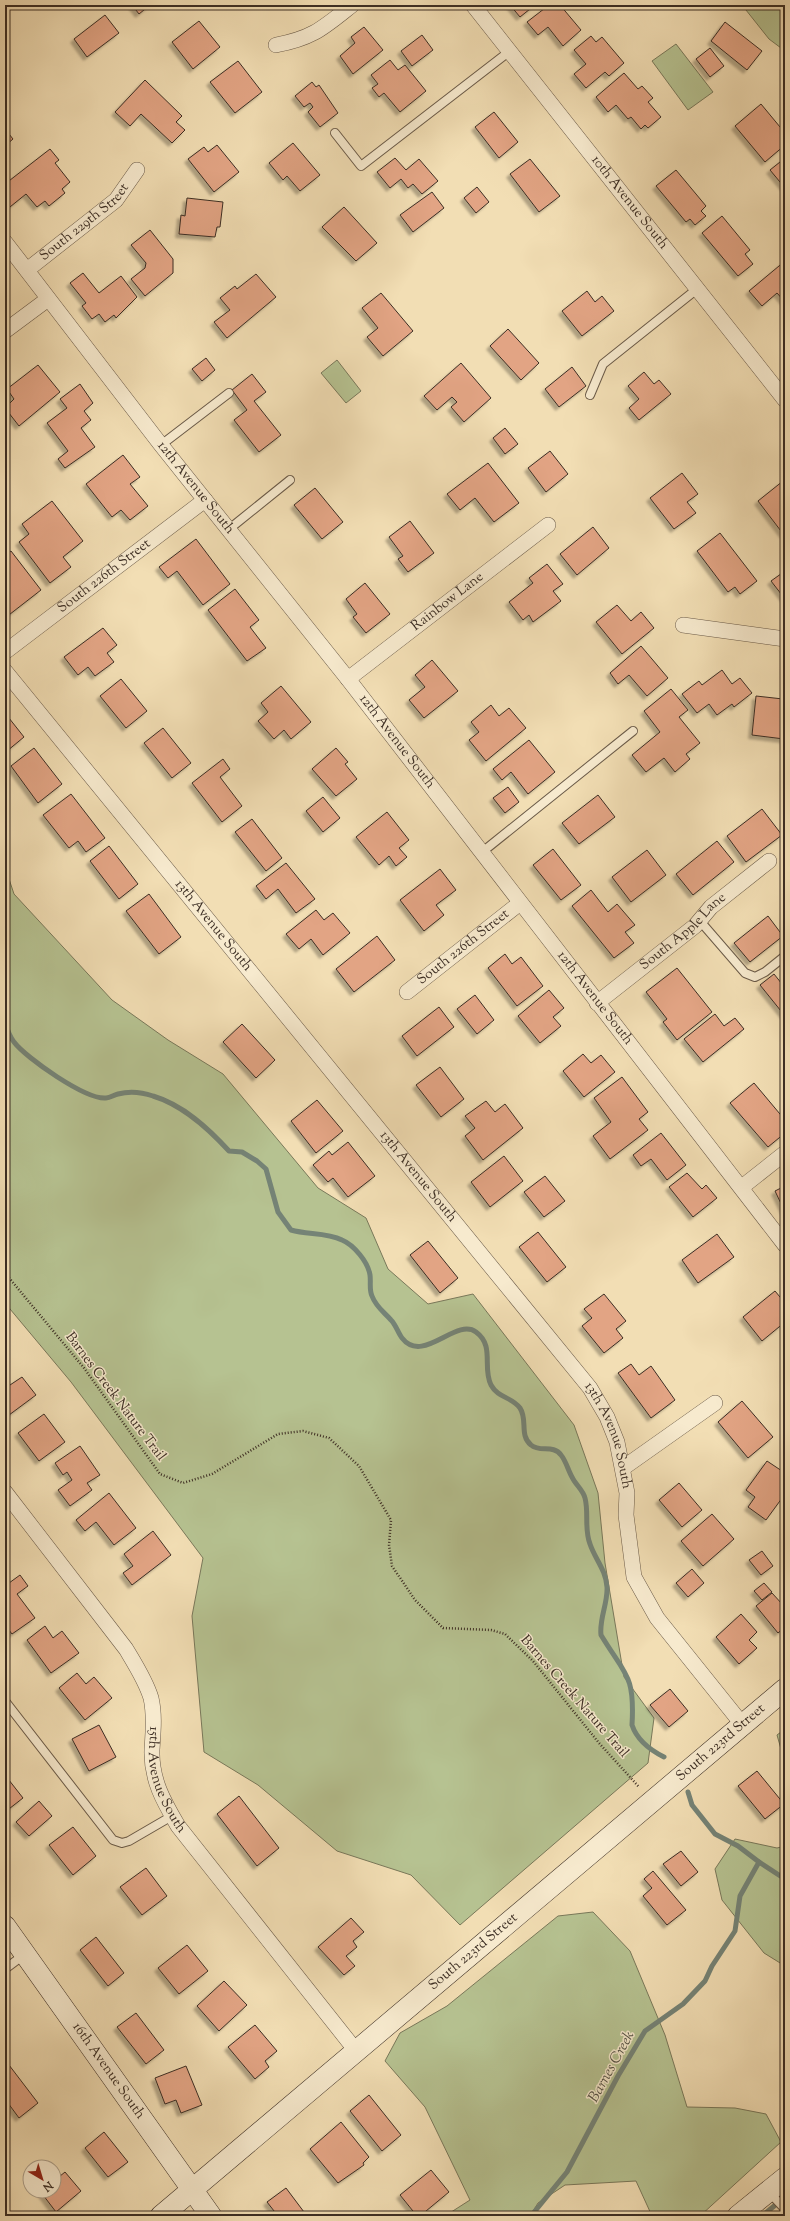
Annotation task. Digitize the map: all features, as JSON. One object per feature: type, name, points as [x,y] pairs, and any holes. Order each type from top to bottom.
[{"type":"street","points":[[276,45],[305,39],[319,31],[352,5]]},
{"type":"street","name":"10th Avenue South","points":[[473,5],[785,400]]},
{"type":"street","name":"South 229th Street","points":[[26,270],[116,200],[137,170]]},
{"type":"street","name":"12th Avenue South","points":[[5,242],[161,445],[348,679],[520,904],[742,1187],[785,1245]]},
{"type":"street","points":[[5,331],[48,299]]},
{"type":"street","name":"South 226th Street","points":[[5,652],[205,500]]},
{"type":"street","name":"Rainbow Lane","points":[[348,679],[548,524]]},
{"type":"street","points":[[683,625],[785,639]]},
{"type":"street","name":"13th Avenue South","points":[[5,671],[590,1388],[607,1417],[617,1442],[627,1493],[626,1515],[630,1555],[634,1577],[643,1597],[656,1618],[742,1724]]},
{"type":"street","name":"South Apple Lane","points":[[597,1003],[700,921],[712,907],[769,861]]},
{"type":"street","name":"South 226th Street","points":[[407,992],[520,904]]},
{"type":"street","points":[[742,1187],[785,1153]]},
{"type":"street","points":[[623,1468],[715,1402]]},
{"type":"street","name":"15th Avenue South","points":[[5,1492],[126,1648],[138,1669],[151,1698],[154,1726],[152,1751],[154,1776],[161,1797],[172,1816],[357,2052]]},
{"type":"street","name":"South 223rd Street","points":[[161,2216],[357,2052],[785,1688]]},
{"type":"street","name":"16th Avenue South","points":[[5,1926],[211,2216]]},
{"type":"street","points":[[738,2216],[785,2178]]},
{"type":"lane","points":[[335,133],[361,166],[510,51]]},
{"type":"lane","points":[[590,395],[603,364],[697,289]]},
{"type":"lane","points":[[161,445],[229,393]]},
{"type":"lane","points":[[228,530],[290,480]]},
{"type":"lane","points":[[482,853],[633,731]]},
{"type":"lane","points":[[700,921],[745,973],[755,977],[765,972],[785,956]]},
{"type":"lane","points":[[5,1701],[113,1840],[122,1843],[129,1841],[172,1816]]},
{"type":"lane","points":[[5,1969],[25,1954]]},
{"type":"lane","points":[[768,2191],[785,2209]]},
{"type":"path","name":"Barnes Creek Nature Trail","points":[[5,1273],[84,1368],[160,1474],[183,1483],[212,1474],[278,1434],[304,1431],[330,1438],[359,1466],[391,1520],[390,1545],[392,1566],[415,1600],[443,1628],[491,1630],[505,1634],[533,1661],[599,1743],[652,1801]]},
{"type":"green space","points":[[742,5],[785,5],[785,51],[769,39]]},
{"type":"green space","points":[[676,44],[713,92],[688,110],[652,61]]},
{"type":"green space","points":[[337,360],[361,391],[346,403],[321,373]]},
{"type":"green space","points":[[5,867],[14,894],[112,1000],[168,1040],[223,1074],[318,1188],[366,1218],[388,1269],[428,1304],[473,1294],[574,1425],[598,1493],[605,1563],[624,1677],[654,1718],[648,1763],[460,1925],[411,1875],[337,1851],[258,1785],[204,1752],[192,1616],[203,1558],[71,1382],[5,1303]]},
{"type":"green space","points":[[785,1729],[785,1763],[777,1735]]},
{"type":"green space","points":[[735,1839],[777,1848],[785,1846],[785,1966],[764,1953],[722,1900],[715,1869]]},
{"type":"green space","points":[[593,1912],[630,1951],[665,2035],[687,2107],[735,2108],[766,2114],[781,2142],[700,2216],[652,2216],[636,2181],[565,2185],[538,2203],[530,2216],[445,2216],[470,2200],[425,2107],[385,2061],[400,2033],[447,2006],[558,1916]]},
{"type":"building","points":[[132,5],[150,5],[139,14]]},
{"type":"building","points":[[510,5],[535,5],[520,17]]},
{"type":"building","points":[[549,5],[560,5],[581,30],[563,46],[548,27],[538,35],[527,22]]},
{"type":"building","points":[[105,15],[119,33],[87,57],[74,39]]},
{"type":"building","points":[[199,21],[220,47],[193,69],[172,42]]},
{"type":"building","points":[[725,22],[762,51],[747,70],[711,41]]},
{"type":"building","points":[[364,27],[383,50],[353,74],[340,56],[355,43],[351,37]]},
{"type":"building","points":[[422,35],[433,50],[412,66],[401,51]]},
{"type":"building","points":[[591,36],[596,42],[602,37],[624,63],[609,76],[605,72],[586,88],[574,74],[586,64],[574,50]]},
{"type":"building","points":[[710,48],[724,66],[710,77],[696,59]]},
{"type":"building","points":[[390,60],[398,70],[405,65],[426,91],[400,112],[384,93],[379,97],[372,88],[378,84],[371,75]]},
{"type":"building","points":[[238,61],[262,92],[235,113],[210,82]]},
{"type":"building","points":[[624,73],[638,89],[642,86],[653,98],[648,102],[661,117],[648,128],[645,125],[641,129],[631,117],[628,119],[616,105],[608,112],[596,97]]},
{"type":"building","points":[[145,80],[182,116],[176,122],[185,130],[172,143],[141,114],[130,126],[115,112]]},
{"type":"building","points":[[312,82],[316,87],[319,85],[338,113],[320,127],[308,112],[313,107],[310,103],[304,107],[295,96]]},
{"type":"building","points":[[761,104],[785,133],[785,145],[765,162],[735,126]]},
{"type":"building","points":[[494,112],[518,142],[499,158],[475,127]]},
{"type":"building","points":[[5,129],[13,139],[5,146]]},
{"type":"building","points":[[293,143],[320,175],[300,191],[287,176],[283,180],[269,163]]},
{"type":"building","points":[[217,145],[239,172],[214,192],[188,159],[204,147],[208,152]]},
{"type":"building","points":[[50,149],[59,160],[55,163],[70,182],[62,189],[65,193],[49,206],[45,201],[37,207],[26,194],[5,211],[5,184]]},
{"type":"building","points":[[395,158],[406,170],[419,159],[438,181],[422,194],[413,184],[408,188],[401,179],[390,188],[377,172]]},
{"type":"building","points":[[785,158],[785,188],[770,170]]},
{"type":"building","points":[[530,159],[560,196],[539,212],[510,174]]},
{"type":"building","points":[[676,170],[706,206],[701,211],[706,216],[695,225],[690,219],[686,222],[656,186]]},
{"type":"building","points":[[477,187],[489,202],[476,213],[464,198]]},
{"type":"building","points":[[432,192],[444,208],[413,232],[400,215]]},
{"type":"building","points":[[187,198],[223,202],[220,227],[217,227],[215,237],[179,234],[181,215],[185,216]]},
{"type":"building","points":[[344,207],[377,243],[356,261],[322,227]]},
{"type":"building","points":[[722,216],[750,250],[745,254],[753,264],[738,276],[702,233]]},
{"type":"building","points":[[150,230],[173,259],[173,273],[145,296],[131,279],[145,268],[146,263],[131,245]]},
{"type":"building","points":[[785,261],[785,302],[777,293],[762,306],[749,291]]},
{"type":"building","points":[[83,273],[99,293],[121,276],[137,297],[116,318],[114,315],[105,322],[99,314],[92,319],[82,306],[86,303],[70,283]]},
{"type":"building","points":[[256,274],[276,297],[227,338],[214,322],[230,310],[220,298],[235,286],[237,289]]},
{"type":"building","points":[[587,291],[595,302],[602,296],[614,311],[582,336],[562,311]]},
{"type":"building","points":[[381,293],[413,331],[383,356],[367,337],[378,328],[362,308]]},
{"type":"building","points":[[508,329],[539,363],[521,380],[490,346]]},
{"type":"building","points":[[206,358],[215,370],[202,381],[192,369]]},
{"type":"building","points":[[461,363],[491,398],[464,422],[451,407],[457,402],[452,397],[437,410],[424,396]]},
{"type":"building","points":[[38,365],[60,392],[19,426],[5,408],[14,399],[7,389]]},
{"type":"building","points":[[572,367],[586,386],[559,407],[545,389]]},
{"type":"building","points":[[644,372],[654,384],[659,380],[671,394],[639,420],[629,408],[639,399],[628,386]]},
{"type":"building","points":[[252,374],[266,392],[254,401],[281,435],[259,452],[234,420],[247,410],[232,390]]},
{"type":"building","points":[[80,384],[93,403],[84,411],[91,420],[81,428],[95,447],[65,468],[58,459],[68,451],[47,423],[67,408],[60,399]]},
{"type":"building","points":[[505,428],[518,444],[505,454],[493,438]]},
{"type":"building","points":[[550,451],[568,474],[546,492],[528,468]]},
{"type":"building","points":[[123,455],[140,477],[130,484],[148,506],[130,520],[121,510],[112,517],[86,484]]},
{"type":"building","points":[[488,463],[519,503],[494,522],[475,498],[460,510],[447,494]]},
{"type":"building","points":[[682,473],[698,494],[687,502],[696,513],[674,529],[650,498]]},
{"type":"building","points":[[783,481],[785,483],[784,535],[758,501]]},
{"type":"building","points":[[315,488],[343,522],[322,539],[294,505]]},
{"type":"building","points":[[52,501],[83,541],[63,557],[71,567],[50,583],[19,542],[29,534],[22,524]]},
{"type":"building","points":[[410,521],[434,553],[408,572],[398,559],[403,556],[389,537]]},
{"type":"building","points":[[593,527],[609,548],[577,575],[560,554]]},
{"type":"building","points":[[720,533],[757,581],[740,594],[735,587],[728,592],[697,551]]},
{"type":"building","points":[[196,539],[230,584],[203,605],[177,571],[168,578],[159,567]]},
{"type":"building","points":[[11,551],[41,590],[5,618],[5,555]]},
{"type":"building","points":[[547,564],[563,584],[553,591],[561,601],[533,622],[529,615],[523,620],[509,602],[533,583],[529,578]]},
{"type":"building","points":[[785,571],[785,599],[771,581]]},
{"type":"building","points":[[365,583],[390,614],[366,633],[353,617],[357,614],[346,599]]},
{"type":"building","points":[[235,589],[259,620],[250,627],[266,648],[247,661],[208,610]]},
{"type":"building","points":[[617,605],[631,621],[641,612],[654,628],[622,654],[596,622]]},
{"type":"building","points":[[103,628],[117,645],[107,653],[114,662],[95,676],[88,667],[78,675],[64,657]]},
{"type":"building","points":[[641,646],[668,678],[647,696],[629,675],[618,684],[610,673]]},
{"type":"building","points":[[432,660],[458,691],[424,718],[409,700],[425,687],[415,675]]},
{"type":"building","points":[[722,670],[732,684],[740,678],[752,693],[734,707],[732,704],[717,715],[709,704],[697,713],[682,694],[699,681],[702,685]]},
{"type":"building","points":[[121,679],[147,711],[126,728],[100,696]]},
{"type":"building","points":[[281,686],[311,722],[291,739],[284,730],[274,739],[258,721],[268,712],[261,703]]},
{"type":"building","points":[[671,689],[688,710],[679,717],[700,743],[686,754],[690,759],[675,772],[664,758],[646,772],[632,755],[660,732],[644,711]]},
{"type":"building","points":[[756,696],[783,699],[782,711],[785,712],[785,747],[784,739],[752,735]]},
{"type":"building","points":[[491,705],[499,716],[509,708],[526,728],[486,761],[469,740],[479,732],[471,722]]},
{"type":"building","points":[[5,713],[24,737],[7,751],[5,749]]},
{"type":"building","points":[[163,728],[191,763],[172,778],[144,743]]},
{"type":"building","points":[[529,740],[555,772],[528,794],[511,772],[502,780],[493,769]]},
{"type":"building","points":[[34,748],[62,784],[38,803],[11,766]]},
{"type":"building","points":[[336,748],[348,762],[345,764],[357,779],[336,796],[312,769]]},
{"type":"building","points":[[223,759],[230,769],[220,777],[242,806],[222,822],[192,783]]},
{"type":"building","points":[[508,787],[519,802],[505,813],[493,798]]},
{"type":"building","points":[[71,794],[105,838],[86,852],[78,841],[69,848],[43,815]]},
{"type":"building","points":[[598,795],[615,817],[579,844],[562,823]]},
{"type":"building","points":[[323,797],[340,818],[323,832],[306,811]]},
{"type":"building","points":[[762,809],[782,835],[746,862],[727,836]]},
{"type":"building","points":[[387,812],[409,840],[399,848],[407,857],[396,866],[389,856],[379,865],[356,837]]},
{"type":"building","points":[[252,819],[282,858],[266,871],[235,832]]},
{"type":"building","points":[[717,841],[734,862],[693,895],[676,874]]},
{"type":"building","points":[[109,846],[138,884],[119,899],[90,861]]},
{"type":"building","points":[[553,849],[581,885],[561,900],[533,865]]},
{"type":"building","points":[[647,850],[666,875],[631,902],[612,877]]},
{"type":"building","points":[[286,863],[315,899],[296,913],[278,889],[266,899],[256,886]]},
{"type":"building","points":[[440,869],[456,890],[436,905],[444,915],[424,931],[400,900]]},
{"type":"building","points":[[591,890],[608,912],[617,904],[635,925],[625,932],[634,943],[614,958],[572,906]]},
{"type":"building","points":[[149,894],[181,937],[159,954],[126,911]]},
{"type":"building","points":[[316,910],[324,920],[333,913],[350,933],[323,955],[311,939],[299,949],[286,934]]},
{"type":"building","points":[[768,916],[783,936],[750,962],[734,943]]},
{"type":"building","points":[[377,936],[395,960],[354,992],[336,969]]},
{"type":"building","points":[[505,954],[512,964],[521,957],[543,986],[517,1006],[488,968]]},
{"type":"building","points":[[677,968],[712,1012],[677,1040],[663,1022],[667,1019],[646,992]]},
{"type":"building","points":[[774,974],[782,984],[785,982],[785,1016],[760,985]]},
{"type":"building","points":[[549,990],[564,1008],[553,1017],[561,1026],[540,1043],[518,1016]]},
{"type":"building","points":[[475,995],[494,1020],[477,1034],[457,1009]]},
{"type":"building","points":[[439,1007],[454,1027],[417,1056],[402,1036]]},
{"type":"building","points":[[715,1014],[724,1026],[735,1018],[744,1029],[703,1062],[684,1039]]},
{"type":"building","points":[[242,1024],[275,1060],[256,1078],[223,1042]]},
{"type":"building","points":[[583,1054],[591,1063],[601,1055],[615,1072],[584,1097],[563,1071]]},
{"type":"building","points":[[440,1067],[464,1099],[441,1117],[416,1085]]},
{"type":"building","points":[[622,1077],[648,1112],[639,1119],[648,1130],[610,1159],[593,1136],[611,1122],[594,1098]]},
{"type":"building","points":[[754,1083],[785,1120],[785,1133],[768,1147],[730,1103]]},
{"type":"building","points":[[317,1100],[343,1131],[316,1153],[291,1121]]},
{"type":"building","points":[[486,1101],[495,1112],[505,1104],[523,1128],[483,1160],[465,1136],[475,1128],[465,1116]]},
{"type":"building","points":[[661,1133],[686,1165],[667,1180],[651,1159],[641,1166],[633,1155]]},
{"type":"building","points":[[348,1142],[375,1176],[348,1197],[333,1178],[328,1182],[313,1165],[329,1151],[332,1155]]},
{"type":"building","points":[[504,1156],[523,1181],[490,1207],[471,1182]]},
{"type":"building","points":[[687,1173],[702,1189],[706,1185],[717,1198],[693,1217],[669,1187]]},
{"type":"building","points":[[545,1176],[565,1201],[544,1217],[524,1192]]},
{"type":"building","points":[[785,1186],[785,1212],[775,1191]]},
{"type":"building","points":[[538,1232],[566,1267],[547,1282],[519,1247]]},
{"type":"building","points":[[717,1234],[734,1257],[698,1283],[682,1260]]},
{"type":"building","points":[[428,1241],[458,1278],[440,1293],[410,1255]]},
{"type":"building","points":[[775,1291],[785,1303],[785,1322],[762,1341],[743,1317]]},
{"type":"building","points":[[604,1294],[626,1321],[616,1329],[623,1338],[604,1353],[582,1326],[592,1318],[584,1309]]},
{"type":"building","points":[[631,1364],[639,1375],[651,1366],[675,1400],[651,1418],[618,1373]]},
{"type":"building","points":[[22,1377],[36,1395],[5,1418],[5,1379],[10,1385]]},
{"type":"building","points":[[742,1401],[773,1437],[748,1458],[718,1422]]},
{"type":"building","points":[[44,1414],[65,1442],[39,1461],[18,1433]]},
{"type":"building","points":[[80,1446],[100,1475],[87,1483],[92,1490],[70,1506],[58,1490],[72,1480],[67,1472],[63,1475],[55,1463]]},
{"type":"building","points":[[767,1461],[785,1473],[785,1494],[766,1520],[748,1507],[755,1497],[746,1490]]},
{"type":"building","points":[[679,1483],[702,1510],[682,1527],[659,1500]]},
{"type":"building","points":[[109,1493],[136,1528],[114,1545],[96,1522],[85,1531],[76,1520]]},
{"type":"building","points":[[712,1514],[734,1539],[703,1566],[681,1541]]},
{"type":"building","points":[[153,1531],[171,1555],[132,1585],[123,1573],[133,1566],[124,1554]]},
{"type":"building","points":[[762,1551],[773,1566],[761,1575],[749,1560]]},
{"type":"building","points":[[692,1569],[704,1583],[688,1597],[676,1583]]},
{"type":"building","points":[[20,1575],[28,1586],[17,1594],[35,1618],[12,1634],[5,1625],[5,1586]]},
{"type":"building","points":[[764,1583],[772,1592],[762,1600],[754,1591]]},
{"type":"building","points":[[772,1593],[783,1605],[785,1603],[785,1627],[778,1633],[756,1606]]},
{"type":"building","points":[[741,1614],[757,1632],[749,1640],[757,1648],[739,1664],[716,1637]]},
{"type":"building","points":[[45,1626],[53,1638],[62,1631],[79,1653],[51,1673],[27,1640]]},
{"type":"building","points":[[77,1673],[86,1684],[94,1677],[112,1698],[85,1720],[59,1688]]},
{"type":"building","points":[[670,1689],[688,1711],[669,1727],[650,1705]]},
{"type":"building","points":[[99,1725],[116,1757],[89,1771],[72,1739]]},
{"type":"building","points":[[757,1771],[784,1804],[765,1819],[738,1786]]},
{"type":"building","points":[[5,1775],[23,1798],[5,1812]]},
{"type":"building","points":[[239,1796],[279,1848],[257,1866],[217,1814]]},
{"type":"building","points":[[39,1801],[52,1816],[29,1836],[16,1822]]},
{"type":"building","points":[[73,1827],[96,1856],[73,1875],[49,1845]]},
{"type":"building","points":[[681,1851],[698,1872],[681,1886],[663,1864]]},
{"type":"building","points":[[146,1868],[167,1896],[142,1915],[120,1887]]},
{"type":"building","points":[[653,1871],[686,1910],[667,1925],[643,1896],[652,1888],[644,1879]]},
{"type":"building","points":[[351,1918],[364,1932],[353,1941],[357,1947],[346,1956],[355,1966],[344,1975],[318,1947]]},
{"type":"building","points":[[96,1937],[124,1973],[108,1986],[80,1950]]},
{"type":"building","points":[[187,1945],[208,1971],[179,1994],[158,1968]]},
{"type":"building","points":[[224,1981],[247,2005],[219,2031],[197,2006]]},
{"type":"building","points":[[136,2013],[164,2050],[146,2064],[117,2027]]},
{"type":"building","points":[[255,2025],[277,2051],[265,2061],[269,2067],[255,2079],[228,2047]]},
{"type":"building","points":[[9,2065],[38,2103],[19,2118],[8,2103],[5,2105],[5,2068]]},
{"type":"building","points":[[186,2066],[202,2105],[181,2113],[176,2100],[165,2104],[155,2078]]},
{"type":"building","points":[[369,2095],[401,2135],[382,2151],[350,2111]]},
{"type":"building","points":[[341,2122],[369,2157],[363,2163],[364,2165],[338,2183],[310,2149]]},
{"type":"building","points":[[104,2132],[128,2162],[108,2177],[85,2148]]},
{"type":"building","points":[[431,2170],[449,2192],[420,2216],[417,2216],[400,2195]]},
{"type":"building","points":[[65,2172],[81,2191],[56,2212],[46,2199],[62,2199],[62,2174]]},
{"type":"building","points":[[286,2188],[307,2216],[278,2216],[267,2202]]},
{"type":"waterway","name":"Barnes Creek","points":[[5,1022],[11,1037],[21,1049],[43,1067],[71,1085],[97,1097],[108,1098],[116,1094],[136,1092],[164,1100],[175,1105],[194,1118],[229,1151],[242,1152],[257,1161],[266,1169],[278,1212],[291,1230],[336,1237],[347,1242],[360,1254],[369,1270],[371,1294],[374,1300],[393,1322],[402,1338],[410,1345],[420,1346],[429,1344],[459,1330],[468,1329],[476,1332],[482,1338],[487,1350],[488,1371],[491,1385],[497,1393],[517,1404],[520,1408],[527,1441],[535,1447],[550,1449],[558,1452],[563,1457],[573,1480],[584,1495],[587,1509],[588,1538],[605,1575],[607,1587],[601,1623],[601,1635],[627,1676],[632,1695],[632,1725],[634,1730],[645,1744],[664,1757]]},
{"type":"waterway","name":"Barnes Creek","points":[[531,2216],[567,2172],[618,2076],[645,2031],[683,2004],[705,1981],[712,1966],[735,1931],[740,1896],[759,1862],[738,1846],[715,1834],[692,1805],[688,1792]]},
{"type":"waterway","points":[[759,1862],[785,1879]]},
{"type":"waterway","points":[[762,2216],[785,2197]]}]
